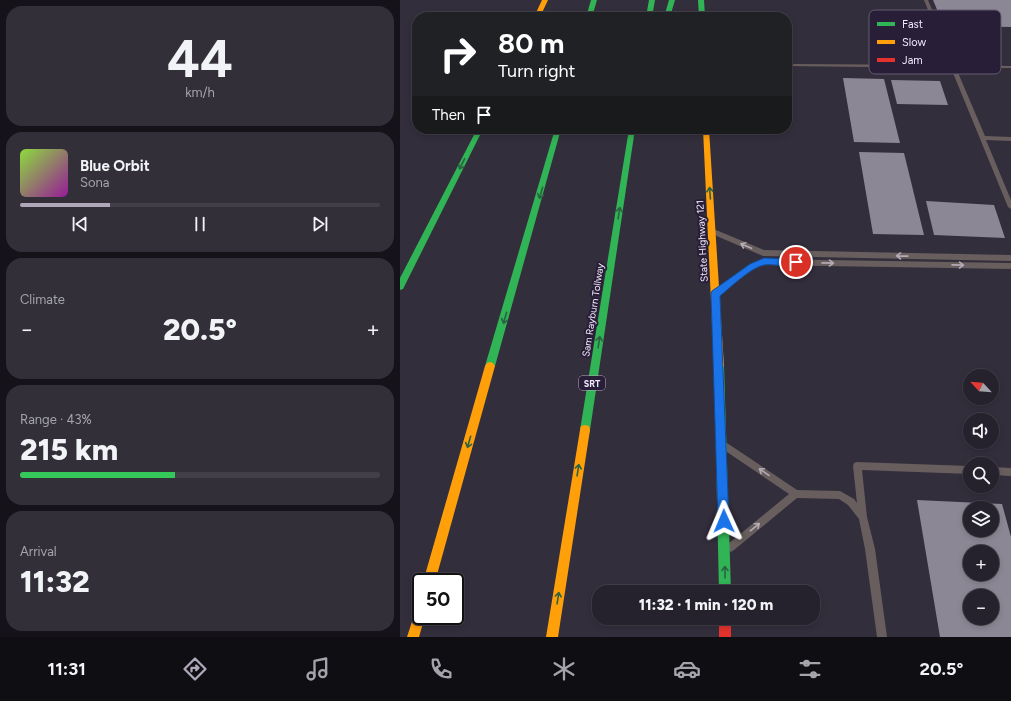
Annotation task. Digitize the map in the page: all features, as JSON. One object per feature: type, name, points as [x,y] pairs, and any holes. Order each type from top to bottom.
[{"type":"main road","points":[[539,12],[545,0]]},
{"type":"main road","points":[[590,12],[594,0]]},
{"type":"main road","points":[[650,12],[652,0]]},
{"type":"main road","points":[[668,12],[672,0]]},
{"type":"main road","points":[[701,0],[702,12]]},
{"type":"main road","points":[[400,286],[477,134]]},
{"type":"main road","points":[[432,573],[557,134]]},
{"type":"main road","name":"Sam Rayburn Tollway","points":[[552,637],[631,134]]},
{"type":"main road","name":"State Highway 121","points":[[706,134],[716,294],[722,443],[725,585]]},
{"type":"main road","points":[[413,637],[417,625]]},
{"type":"main road","points":[[725,625],[725,637]]},
{"type":"lane","points":[[926,0],[930,10]]},
{"type":"lane","points":[[792,66],[869,66]]},
{"type":"lane","points":[[1001,67],[1011,67]]},
{"type":"lane","points":[[956,74],[1009,197],[1011,207]]},
{"type":"lane","points":[[983,138],[1011,139]]},
{"type":"lane","points":[[713,232],[763,253],[1011,258]]},
{"type":"lane","points":[[716,294],[753,266],[764,262],[1011,266]]},
{"type":"lane","points":[[722,443],[796,494],[840,494],[851,502],[863,517]]},
{"type":"lane","points":[[882,637],[870,549],[863,517],[857,466],[963,470]]},
{"type":"lane","points":[[999,471],[1011,472]]},
{"type":"lane","points":[[724,552],[796,494]]},
{"type":"building","points":[[933,0],[1011,0],[1011,27],[1001,27],[1001,10],[937,10]]},
{"type":"building","points":[[843,78],[884,79],[900,143],[854,142]]},
{"type":"building","points":[[891,80],[940,81],[948,105],[897,104]]},
{"type":"building","points":[[859,152],[904,153],[924,235],[873,234]]},
{"type":"building","points":[[926,201],[994,205],[1005,238],[934,235]]},
{"type":"building","points":[[917,500],[963,502],[963,537],[999,537],[999,504],[1002,504],[1011,537],[1011,637],[940,637]]},
{"type":"traffic: fast","points":[[590,12],[594,0]]},
{"type":"traffic: fast","points":[[650,12],[652,0]]},
{"type":"traffic: fast","points":[[668,12],[672,0]]},
{"type":"traffic: fast","points":[[701,0],[702,12]]},
{"type":"traffic: fast","points":[[400,286],[477,134]]},
{"type":"traffic: fast","points":[[490,366],[557,134]]},
{"type":"traffic: fast","points":[[585,430],[631,134]]},
{"type":"traffic: fast","points":[[719,366],[725,585]]},
{"type":"traffic: slow","points":[[539,12],[545,0]]},
{"type":"traffic: slow","points":[[706,134],[719,366]]},
{"type":"traffic: slow","points":[[432,573],[490,366]]},
{"type":"traffic: slow","points":[[552,637],[585,430]]},
{"type":"traffic: slow","points":[[413,637],[417,625]]},
{"type":"traffic: jam","points":[[725,625],[725,637]]},
{"type":"route","points":[[724,521],[716,294],[753,266],[764,262],[796,262]]}]
